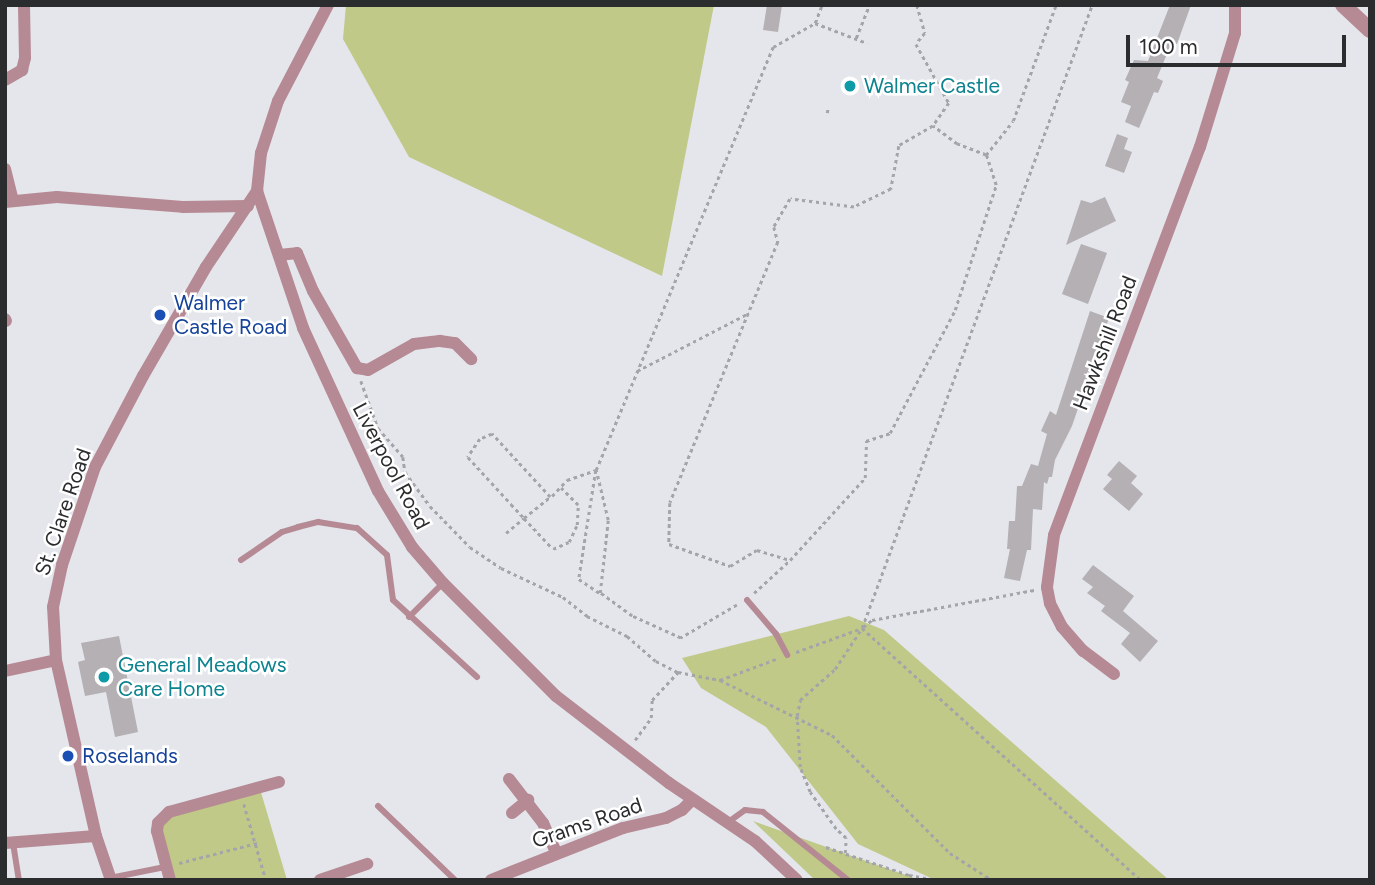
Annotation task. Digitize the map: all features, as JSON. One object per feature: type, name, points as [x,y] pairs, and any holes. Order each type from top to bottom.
[{"type":"street","points":[[5,80],[22,70],[25,58],[24,5]]},
{"type":"street","name":"Liverpool Road","points":[[328,5],[278,101],[261,153],[257,191],[303,328],[354,443],[412,547],[443,583],[556,696],[692,800],[755,841],[797,880]]},
{"type":"street","name":"Hawkshill Road","points":[[1114,674],[1083,651],[1062,627],[1050,603],[1047,587],[1054,535],[1200,147],[1235,33],[1235,5]]},
{"type":"street","points":[[1344,6],[1370,30]]},
{"type":"street","points":[[5,169],[9,201],[57,197],[183,207],[248,206]]},
{"type":"street","name":"St. Clare Road","points":[[110,879],[96,836],[56,660],[53,607],[62,565],[95,467],[143,376],[206,267],[257,191]]},
{"type":"street","points":[[279,255],[298,253],[313,291],[357,368],[368,370],[414,344],[440,341],[455,343],[471,359]]},
{"type":"street","points":[[5,671],[56,660]]},
{"type":"street","points":[[509,779],[528,800],[543,823],[556,852]]},
{"type":"street","points":[[167,873],[157,831],[158,823],[169,812],[279,782]]},
{"type":"street","points":[[512,813],[528,800]]},
{"type":"street","name":"Grams Road","points":[[491,880],[519,874],[556,852],[623,828],[666,818],[682,810],[692,800]]},
{"type":"street","points":[[9,843],[96,836]]},
{"type":"street","points":[[320,880],[366,864]]},
{"type":"lane","points":[[241,560],[282,532],[298,527],[318,522],[357,528],[387,555],[393,600],[477,677]]},
{"type":"lane","points":[[409,617],[443,583]]},
{"type":"lane","points":[[747,600],[776,634],[787,655]]},
{"type":"lane","points":[[377,806],[456,880]]},
{"type":"lane","points":[[727,823],[745,810],[763,812],[848,880]]},
{"type":"lane","points":[[9,843],[19,880]]},
{"type":"lane","points":[[110,879],[167,873]]},
{"type":"path","points":[[822,5],[815,23],[773,47],[596,470],[579,579],[632,616],[681,638],[747,600],[790,560],[865,478],[866,441],[890,433],[955,310],[996,185],[985,155],[957,144],[933,126]]},
{"type":"path","points":[[856,39],[869,5]]},
{"type":"path","points":[[790,560],[757,550],[730,566],[669,544],[670,503],[778,242],[775,227],[790,199],[854,207],[891,189],[899,146],[933,126],[949,103],[916,44],[925,33],[917,5]]},
{"type":"path","points":[[985,155],[1013,121],[1056,5]]},
{"type":"path","points":[[937,880],[909,875],[845,853],[846,838],[836,829],[810,792],[800,767],[797,716],[805,692],[835,668],[862,628],[1092,5]]},
{"type":"path","points":[[815,23],[867,43]]},
{"type":"path","points":[[827,113],[828,108]]},
{"type":"path","points":[[637,372],[749,313]]},
{"type":"path","points":[[357,368],[368,408],[388,443],[403,457],[405,472],[430,506],[470,547],[501,568],[563,597],[587,616],[627,636],[656,661],[678,672],[720,680],[832,735],[950,853],[992,880]]},
{"type":"path","points":[[551,497],[492,434],[480,439],[468,457],[552,549],[569,542],[577,525],[578,505],[561,488]]},
{"type":"path","points":[[506,533],[551,497],[567,480],[596,470]]},
{"type":"path","points":[[596,470],[608,520],[600,593]]},
{"type":"path","points":[[720,680],[862,628],[872,620],[1047,587]]},
{"type":"path","points":[[862,628],[1141,880]]},
{"type":"path","points":[[627,751],[651,718],[652,700],[678,672]]},
{"type":"path","points":[[241,794],[266,880]]},
{"type":"path","points":[[167,873],[257,843]]},
{"type":"green space","points":[[346,5],[714,5],[662,276],[409,157],[343,39]]},
{"type":"green space","points":[[849,616],[884,630],[1169,880],[935,880],[858,844],[766,727],[701,688],[682,658]]},
{"type":"green space","points":[[260,789],[287,880],[170,880],[158,823],[169,812]]},
{"type":"green space","points":[[753,821],[920,880],[815,880]]},
{"type":"building","points":[[767,5],[782,5],[778,32],[763,30]]},
{"type":"building","points":[[1170,5],[1191,5],[1177,44],[1172,42],[1157,78],[1163,81],[1158,93],[1154,92],[1139,128],[1125,122],[1131,106],[1121,102],[1129,82],[1125,80],[1134,60],[1148,61]]},
{"type":"building","points":[[1117,134],[1128,138],[1124,149],[1132,152],[1124,173],[1105,166]]},
{"type":"building","points":[[1105,197],[1116,221],[1066,245],[1081,200],[1091,203]]},
{"type":"building","points":[[1081,244],[1107,253],[1088,304],[1062,294]]},
{"type":"building","points":[[1090,311],[1109,318],[1072,426],[1055,460],[1052,477],[1049,477],[1047,484],[1044,482],[1042,510],[1033,509],[1031,550],[1027,550],[1020,581],[1004,578],[1010,549],[1007,549],[1009,521],[1015,521],[1017,486],[1022,486],[1031,464],[1038,466],[1047,434],[1041,431],[1050,411],[1056,415]]},
{"type":"building","points":[[1119,461],[1137,476],[1131,483],[1143,494],[1129,511],[1103,489],[1112,479],[1107,475]]},
{"type":"building","points":[[1093,565],[1134,596],[1123,611],[1158,641],[1140,662],[1121,644],[1130,633],[1101,611],[1105,606],[1087,593],[1093,587],[1082,579]]},
{"type":"building","name":"General Meadows Care Home","points":[[119,636],[138,732],[115,737],[106,692],[85,696],[78,662],[85,660],[81,643]]},
{"type":"place","name":"Walmer Castle","points":[[850,86]]},
{"type":"place","name":"Walmer Castle Road","points":[[160,315]]},
{"type":"place","name":"General Meadows Care Home","points":[[104,677]]},
{"type":"place","name":"Roselands","points":[[68,756]]}]
